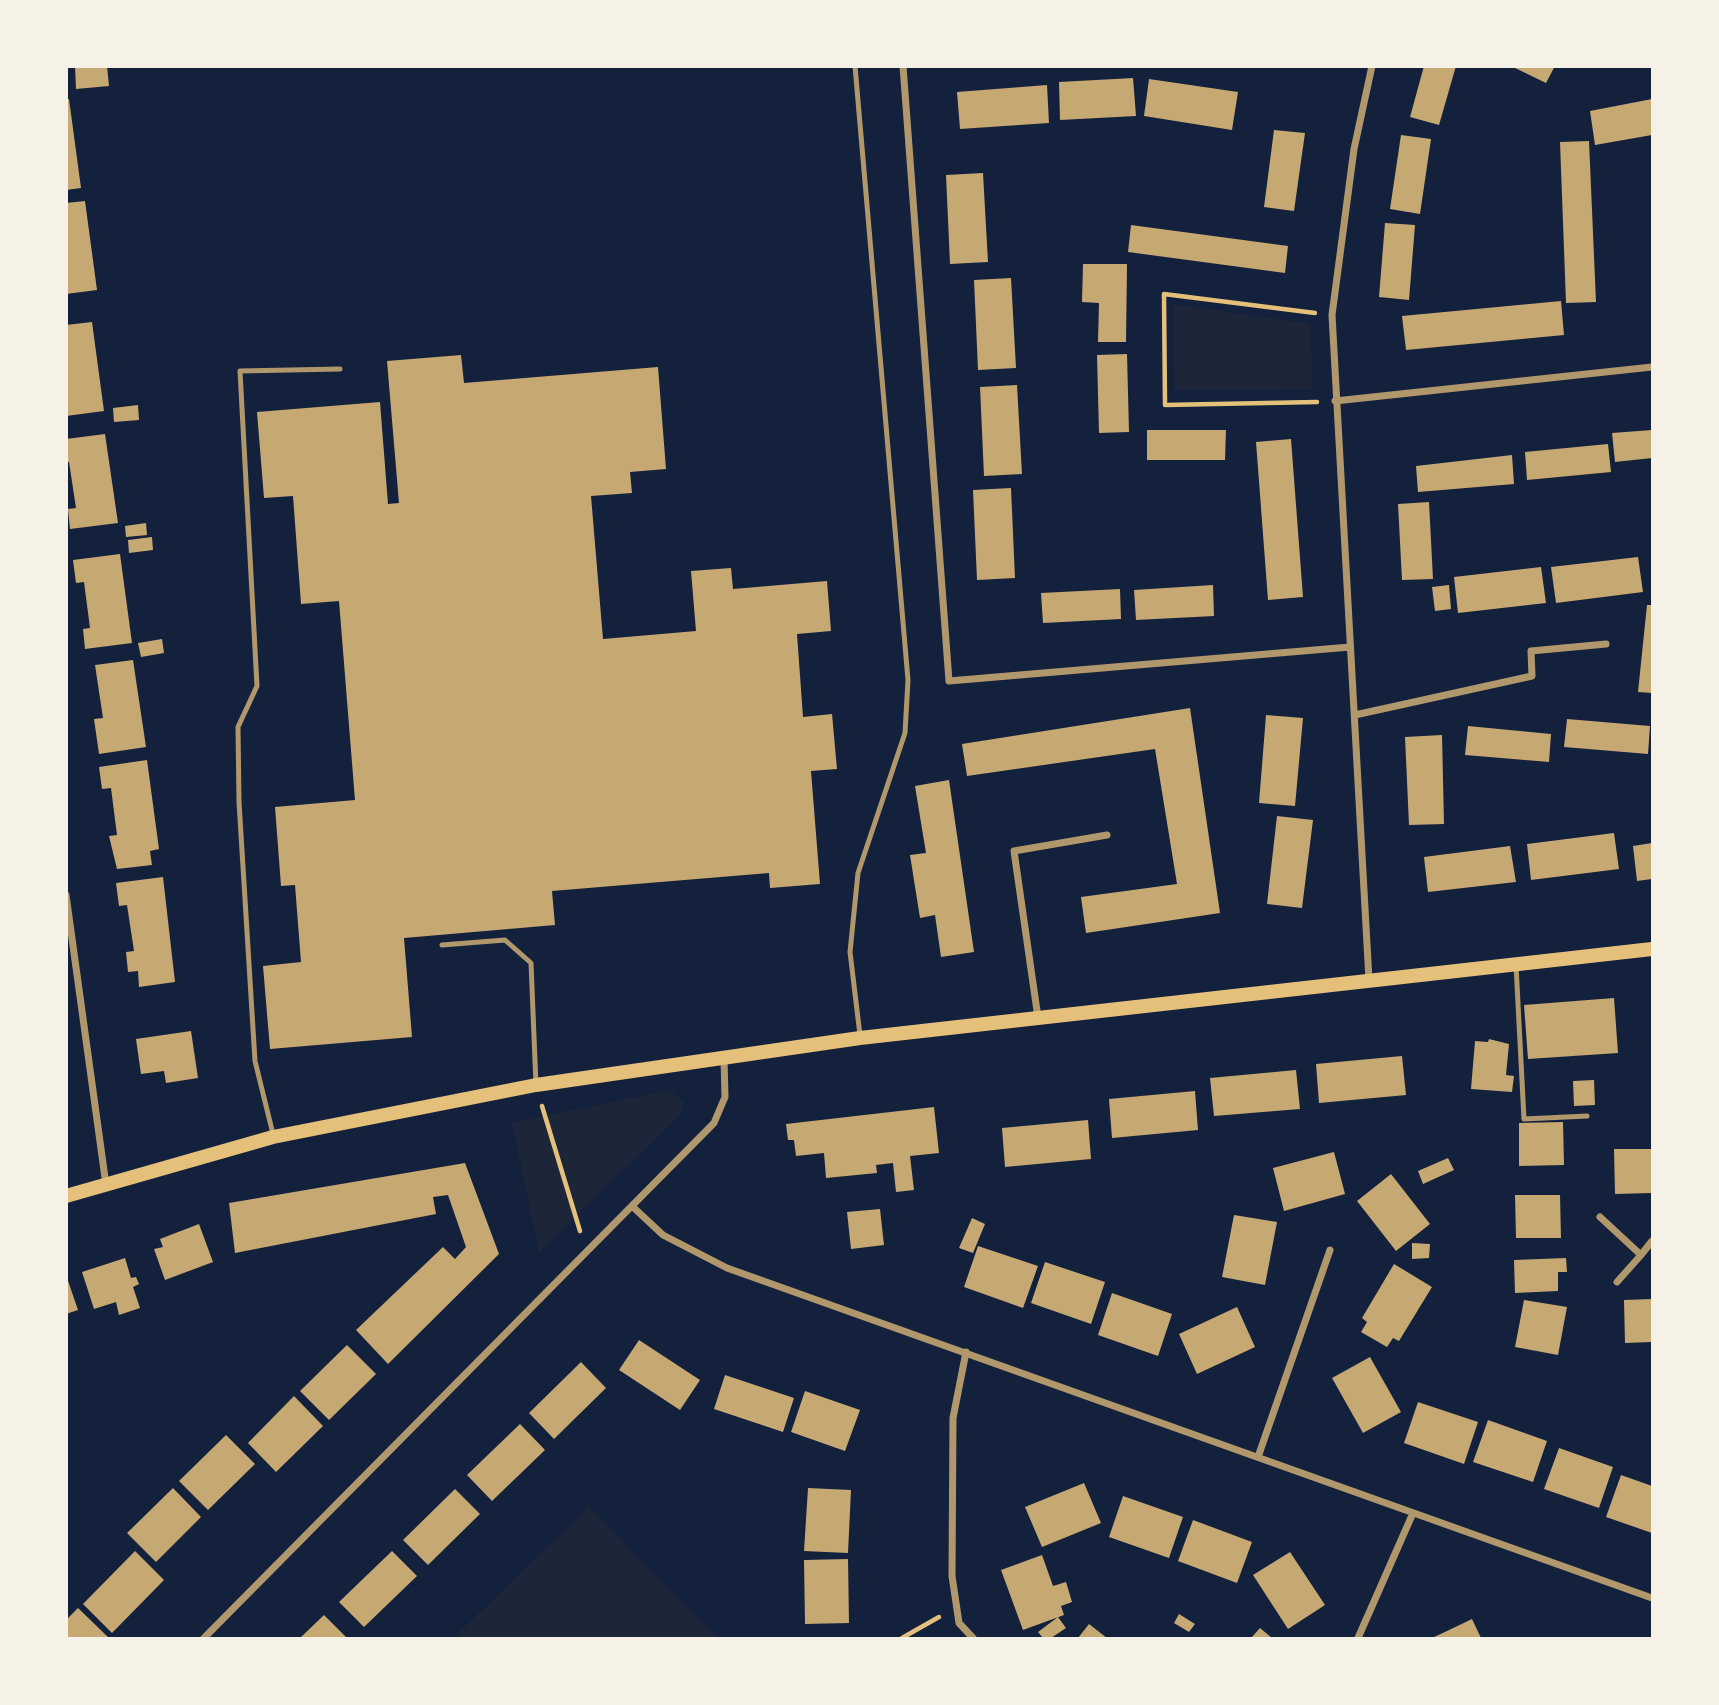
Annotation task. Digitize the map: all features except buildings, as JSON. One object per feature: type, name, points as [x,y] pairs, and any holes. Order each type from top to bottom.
[{"type":"main road","points":[[66,1196],[273,1138],[536,1085],[860,1038],[1653,949]]},
{"type":"street","points":[[903,66],[949,681],[1350,647]]},
{"type":"street","points":[[1368,68],[1354,149],[1332,315],[1335,401],[1356,715],[1368,980]]},
{"type":"street","points":[[1335,401],[1653,367]]},
{"type":"street","points":[[1356,715],[1532,676],[1531,651],[1606,644]]},
{"type":"street","points":[[1038,1018],[1014,851],[1107,835]]},
{"type":"street","points":[[66,895],[106,1185]]},
{"type":"street","points":[[204,1639],[714,1123],[725,1097],[724,1058]]},
{"type":"street","points":[[632,1206],[663,1236],[727,1268],[1653,1598]]},
{"type":"street","points":[[1600,1217],[1641,1255]]},
{"type":"street","points":[[1617,1282],[1653,1241]]},
{"type":"street","points":[[1258,1457],[1330,1250]]},
{"type":"street","points":[[966,1352],[953,1418],[952,1576],[959,1623],[973,1639]]},
{"type":"street","points":[[1358,1639],[1413,1513]]},
{"type":"lane","points":[[855,66],[908,680],[905,733],[858,873],[850,952],[860,1038]]},
{"type":"lane","points":[[273,1138],[255,1061],[239,802],[238,727],[257,686],[240,371],[340,369]]},
{"type":"lane","points":[[442,945],[505,940],[531,963],[536,1085]]},
{"type":"lane","points":[[1516,965],[1524,1119],[1587,1116]]},
{"type":"path","points":[[1332,315],[1164,294],[1165,405],[1335,401]]},
{"type":"path","points":[[536,1085],[587,1254]]},
{"type":"path","points":[[902,1639],[955,1608]]},
{"type":"shaded area","points":[[1173,304],[1311,324],[1312,389],[1174,390]]},
{"type":"shaded area","points":[[669,1090],[684,1102],[682,1113],[539,1252],[512,1123]]},
{"type":"shaded area","points":[[589,1507],[718,1638],[453,1638]]}]
